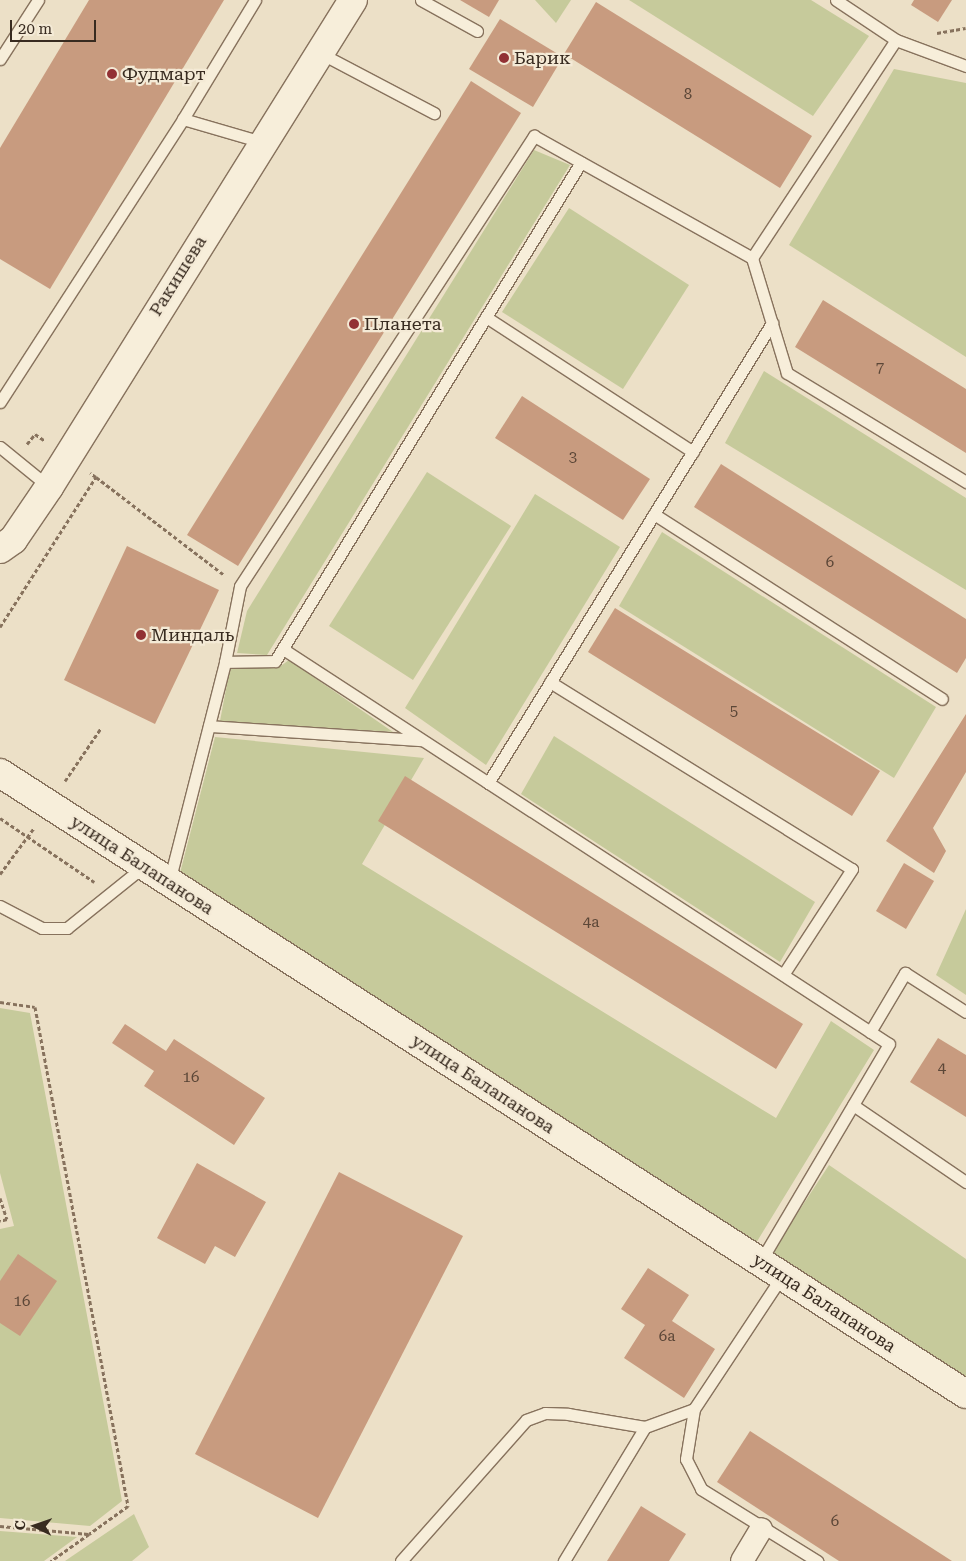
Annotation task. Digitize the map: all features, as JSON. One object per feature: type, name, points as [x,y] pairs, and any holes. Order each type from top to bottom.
[{"type":"street","name":"Ракишева","points":[[0,573],[6,545],[49,487],[262,142],[353,0]]},
{"type":"street","name":"улица Балапанова","points":[[0,773],[966,1394]]},
{"type":"street","points":[[742,1561],[761,1528]]},
{"type":"lane","points":[[0,59],[38,0]]},
{"type":"lane","points":[[0,402],[183,119],[255,0]]},
{"type":"lane","points":[[421,0],[478,31]]},
{"type":"lane","points":[[836,0],[896,40],[966,66]]},
{"type":"lane","points":[[752,258],[896,40]]},
{"type":"lane","points":[[320,53],[434,113]]},
{"type":"lane","points":[[183,119],[262,142]]},
{"type":"lane","points":[[169,882],[225,662],[240,586],[534,136],[752,258],[787,374],[966,482]]},
{"type":"lane","points":[[225,662],[275,661],[580,162]]},
{"type":"lane","points":[[486,317],[692,452]]},
{"type":"lane","points":[[488,783],[772,323]]},
{"type":"lane","points":[[0,447],[49,487]]},
{"type":"lane","points":[[654,514],[942,699]]},
{"type":"lane","points":[[283,649],[889,1044],[853,1105],[771,1269],[694,1409],[686,1459],[701,1489],[817,1561]]},
{"type":"lane","points":[[550,682],[852,869],[783,975]]},
{"type":"lane","points":[[209,726],[423,740]]},
{"type":"lane","points":[[0,906],[42,928],[56,931],[75,924],[144,866]]},
{"type":"lane","points":[[870,1032],[905,973],[966,1012]]},
{"type":"lane","points":[[853,1105],[966,1182]]},
{"type":"lane","points":[[402,1561],[526,1420],[545,1414],[568,1414],[645,1427],[694,1409]]},
{"type":"lane","points":[[564,1561],[645,1427]]},
{"type":"path","points":[[96,477],[240,586]]},
{"type":"path","points":[[0,818],[111,894]]},
{"type":"path","points":[[0,1002],[36,1007],[128,1506],[51,1561]]},
{"type":"path","points":[[0,1198],[7,1219],[0,1220]]},
{"type":"path","points":[[0,1526],[89,1534]]},
{"type":"green space","points":[[535,0],[571,0],[556,23]]},
{"type":"green space","points":[[629,0],[811,0],[869,36],[813,116]]},
{"type":"green space","points":[[894,69],[966,83],[966,357],[789,245]]},
{"type":"green space","points":[[534,150],[570,165],[267,655],[237,653],[247,611]]},
{"type":"green space","points":[[569,208],[689,285],[623,389],[502,312]]},
{"type":"green space","points":[[764,371],[966,498],[966,590],[725,443]]},
{"type":"green space","points":[[427,472],[511,526],[413,680],[329,626]]},
{"type":"green space","points":[[535,494],[620,547],[486,765],[405,708]]},
{"type":"green space","points":[[662,532],[936,707],[894,778],[619,606]]},
{"type":"green space","points":[[289,660],[393,732],[220,721],[230,668],[278,668]]},
{"type":"green space","points":[[554,736],[815,902],[780,962],[521,794]]},
{"type":"green space","points":[[215,737],[424,758],[362,864],[776,1118],[831,1021],[874,1050],[753,1248],[179,877]]},
{"type":"green space","points":[[966,909],[966,995],[936,975]]},
{"type":"green space","points":[[0,1008],[30,1013],[122,1501],[90,1526],[0,1518],[0,1229],[14,1226],[0,1173]]},
{"type":"green space","points":[[829,1165],[966,1259],[966,1385],[770,1255]]},
{"type":"green space","points":[[134,1514],[149,1547],[132,1561],[65,1561]]},
{"type":"green space","points":[[0,1531],[77,1537],[44,1561],[0,1561]]},
{"type":"building","name":"Фудмарт","points":[[89,0],[224,0],[50,289],[0,259],[0,148]]},
{"type":"building","points":[[460,0],[499,0],[489,17]]},
{"type":"building","points":[[914,0],[952,0],[938,22],[911,5]]},
{"type":"building","points":[[596,2],[812,136],[780,188],[564,54]]},
{"type":"building","points":[[500,19],[563,57],[533,107],[469,69]]},
{"type":"building","name":"Планета","points":[[471,81],[521,113],[238,566],[187,535]]},
{"type":"building","points":[[823,300],[966,389],[966,453],[795,347]]},
{"type":"building","points":[[522,396],[650,479],[623,520],[495,438]]},
{"type":"building","points":[[721,464],[966,619],[966,658],[957,673],[694,507]]},
{"type":"building","name":"Миндаль","points":[[127,546],[219,590],[155,724],[64,680]]},
{"type":"building","points":[[615,608],[880,771],[852,816],[588,652]]},
{"type":"building","points":[[966,714],[966,772],[933,828],[946,851],[934,873],[886,841]]},
{"type":"building","points":[[405,776],[803,1024],[776,1069],[378,821]]},
{"type":"building","points":[[904,863],[934,881],[906,929],[876,911]]},
{"type":"building","points":[[125,1024],[166,1051],[174,1039],[265,1098],[234,1145],[144,1086],[154,1071],[112,1043]]},
{"type":"building","points":[[938,1038],[966,1055],[966,1117],[910,1082]]},
{"type":"building","points":[[197,1163],[266,1202],[235,1257],[215,1246],[205,1264],[157,1238]]},
{"type":"building","points":[[339,1172],[463,1236],[318,1518],[195,1454]]},
{"type":"building","points":[[18,1254],[57,1281],[20,1336],[0,1323],[0,1281]]},
{"type":"building","points":[[648,1268],[689,1295],[672,1321],[715,1349],[684,1398],[624,1358],[645,1325],[621,1309]]},
{"type":"building","points":[[750,1431],[952,1561],[839,1561],[717,1482]]},
{"type":"building","points":[[641,1506],[686,1534],[669,1561],[607,1561]]},
{"type":"place","name":"Барик","points":[[504,58]]},
{"type":"place","name":"Фудмарт","points":[[112,74]]},
{"type":"place","name":"Планета","points":[[354,324]]},
{"type":"place","name":"Миндаль","points":[[141,635]]}]
